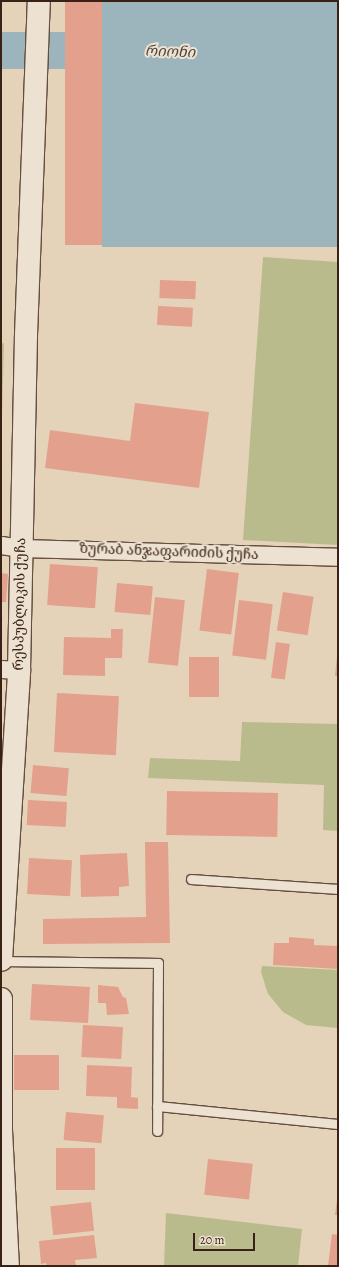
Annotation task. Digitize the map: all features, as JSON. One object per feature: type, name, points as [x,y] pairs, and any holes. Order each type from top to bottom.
[{"type":"street","name":"რესპუბლიკის ქუჩა","points":[[1,960],[10,669],[11,546],[29,248],[39,1]]},
{"type":"street","name":"ზურაბ ანჯაფარიძის ქუჩა","points":[[11,546],[338,557]]},
{"type":"street","points":[[1,999],[1,1130],[8,1266]]},
{"type":"lane","points":[[191,879],[338,889]]},
{"type":"lane","points":[[1,960],[158,963],[157,1131]]},
{"type":"lane","points":[[157,1106],[338,1124]]},
{"type":"green space","points":[[263,257],[338,262],[338,545],[243,540]]},
{"type":"green space","points":[[4,343],[1,449],[1,344]]},
{"type":"green space","points":[[242,722],[338,724],[338,831],[323,830],[324,785],[148,778],[150,758],[240,761]]},
{"type":"green space","points":[[262,966],[338,970],[338,1028],[306,1025],[283,1012],[268,994],[261,972]]},
{"type":"green space","points":[[166,1213],[302,1229],[298,1266],[164,1266]]},
{"type":"water","points":[[102,1],[338,1],[338,247],[102,247]]},
{"type":"building","points":[[65,1],[102,1],[102,245],[65,245]]},
{"type":"building","points":[[160,280],[196,281],[195,299],[159,298]]},
{"type":"building","points":[[158,306],[193,308],[192,327],[157,325]]},
{"type":"building","points":[[135,403],[209,412],[199,488],[45,468],[50,430],[130,441]]},
{"type":"building","points":[[50,564],[98,567],[95,608],[47,605]]},
{"type":"building","points":[[207,569],[239,573],[231,634],[199,631]]},
{"type":"building","points":[[1,573],[8,574],[6,602],[1,602]]},
{"type":"building","points":[[117,583],[153,586],[150,615],[114,612]]},
{"type":"building","points":[[283,592],[314,597],[308,635],[277,631]]},
{"type":"building","points":[[155,597],[185,600],[178,666],[148,663]]},
{"type":"building","points":[[239,600],[273,604],[266,660],[232,656]]},
{"type":"building","points":[[111,629],[123,629],[122,658],[105,658],[105,676],[63,675],[64,637],[111,638]]},
{"type":"building","points":[[276,642],[290,644],[285,680],[271,678]]},
{"type":"building","points":[[189,657],[219,657],[219,697],[189,697]]},
{"type":"building","points":[[337,657],[338,676],[335,676]]},
{"type":"building","points":[[57,693],[119,696],[116,755],[54,752]]},
{"type":"building","points":[[33,765],[69,768],[66,796],[31,793]]},
{"type":"building","points":[[167,791],[278,793],[277,837],[166,835]]},
{"type":"building","points":[[28,800],[67,802],[66,827],[27,825]]},
{"type":"building","points":[[145,842],[168,842],[170,943],[43,944],[43,919],[146,917]]},
{"type":"building","points":[[127,853],[129,886],[119,887],[119,896],[81,897],[80,855]]},
{"type":"building","points":[[29,858],[72,860],[70,896],[27,894]]},
{"type":"building","points":[[289,937],[314,939],[314,945],[338,946],[338,969],[273,965],[274,943],[289,943]]},
{"type":"building","points":[[32,984],[90,987],[88,1023],[30,1020]]},
{"type":"building","points":[[98,985],[118,987],[123,997],[126,998],[129,1014],[107,1015],[106,1003],[98,1003]]},
{"type":"building","points":[[83,1025],[123,1027],[121,1059],[81,1057]]},
{"type":"building","points":[[14,1055],[59,1055],[59,1090],[14,1090]]},
{"type":"building","points":[[87,1065],[132,1067],[131,1097],[138,1098],[138,1109],[117,1108],[117,1097],[86,1096]]},
{"type":"building","points":[[66,1112],[104,1115],[101,1143],[64,1140]]},
{"type":"building","points":[[56,1148],[95,1148],[95,1190],[56,1190]]},
{"type":"building","points":[[208,1159],[253,1164],[249,1200],[204,1195]]},
{"type":"building","points":[[337,1200],[338,1215],[335,1215]]},
{"type":"building","points":[[91,1202],[94,1231],[53,1235],[50,1206]]},
{"type":"building","points":[[332,1234],[338,1235],[338,1266],[328,1266]]},
{"type":"building","points":[[94,1235],[97,1258],[75,1260],[76,1266],[47,1266],[46,1263],[41,1264],[39,1241]]},
{"type":"waterway","name":"რიონი","points":[[1,50],[113,50]]}]
